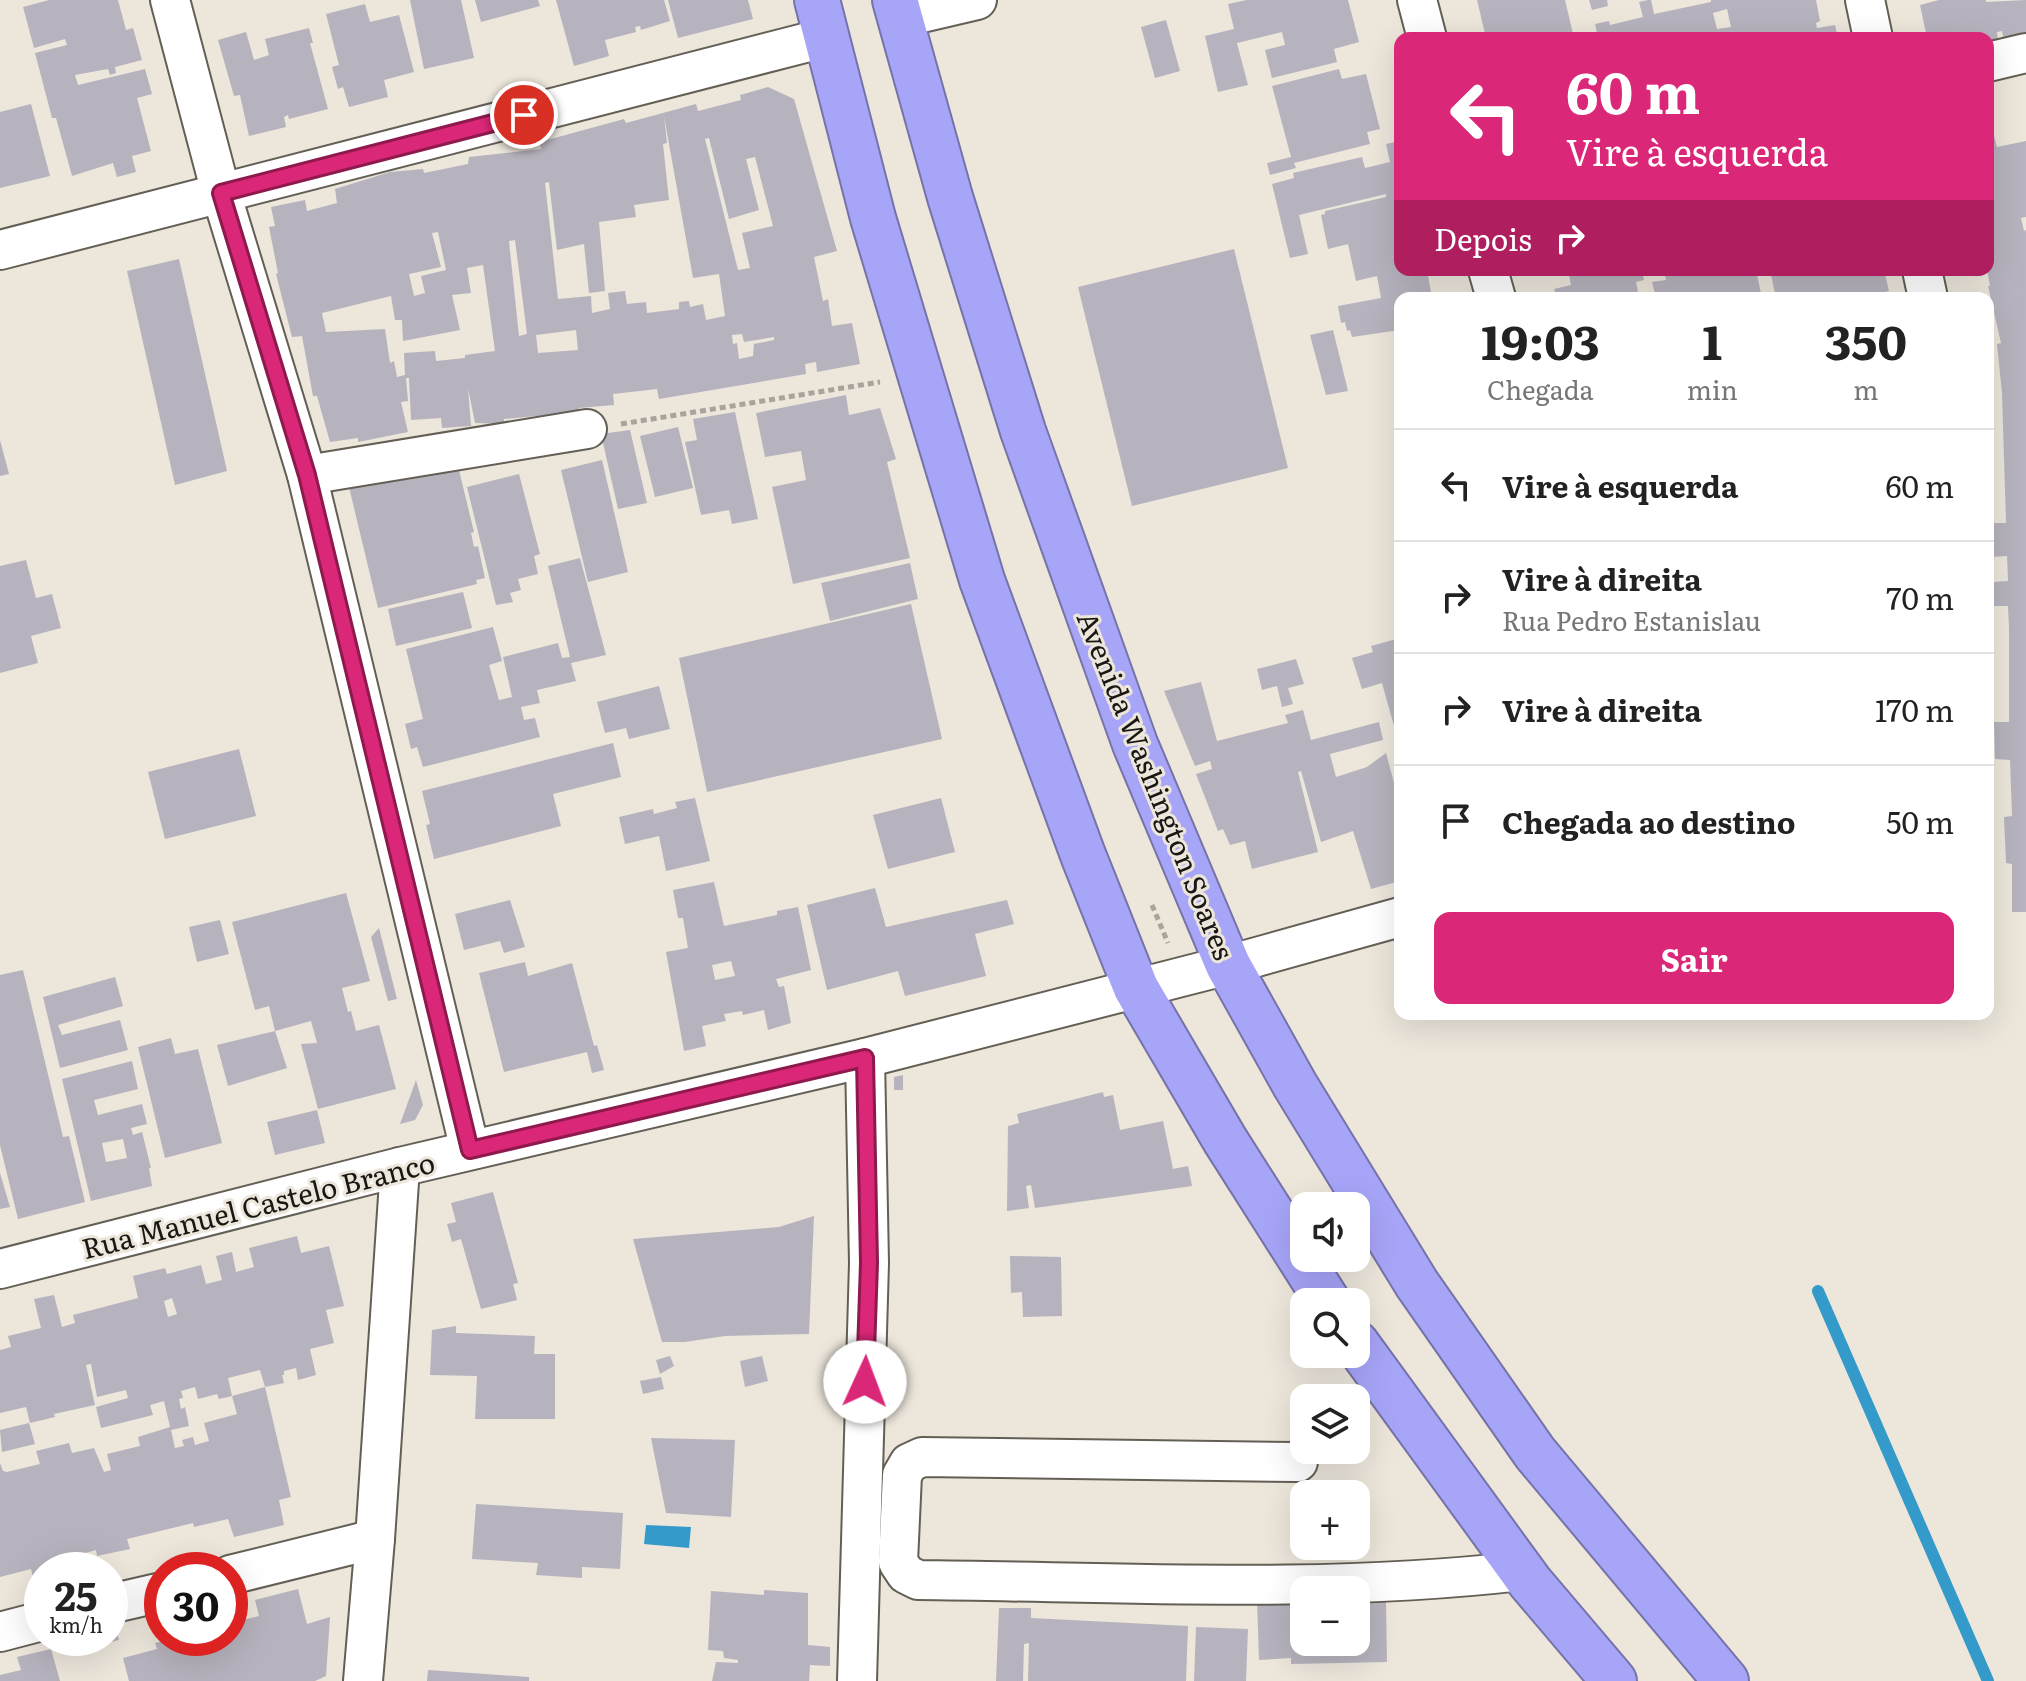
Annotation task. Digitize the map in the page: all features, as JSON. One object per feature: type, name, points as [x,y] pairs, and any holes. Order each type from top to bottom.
[{"type":"highway","name":"Avenida Washington Soares","points":[[898,9],[950,197],[1023,431],[1135,744],[1228,965],[1295,1085],[1417,1284],[1535,1453],[1726,1681]]},
{"type":"highway","points":[[822,18],[873,218],[1003,639],[1083,855],[1136,988],[1225,1140],[1319,1288]]},
{"type":"highway","points":[[1370,1362],[1597,1675]]},
{"type":"street","points":[[170,0],[221,193],[307,475],[470,1150]]},
{"type":"street","points":[[898,9],[977,0]]},
{"type":"street","points":[[1417,0],[1425,32]]},
{"type":"street","points":[[1865,0],[1872,32]]},
{"type":"street","points":[[0,250],[221,193],[822,18]]},
{"type":"street","points":[[1994,61],[2026,53]]},
{"type":"street","points":[[307,475],[587,429]]},
{"type":"street","name":"Rua Manuel Castelo Branco","points":[[0,1269],[400,1167],[865,1058],[1228,965],[1394,919]]},
{"type":"street","points":[[857,1681],[869,1263],[865,1058]]},
{"type":"street","points":[[363,1681],[400,1167]]},
{"type":"street","points":[[1290,1462],[922,1457],[909,1463],[902,1475],[898,1562],[906,1574],[918,1580],[1362,1584],[1521,1571]]},
{"type":"street","points":[[248,1571],[375,1539]]},
{"type":"street","points":[[0,1632],[24,1626]]},
{"type":"path","points":[[587,429],[921,375]]},
{"type":"water","points":[[646,1525],[691,1527],[689,1548],[644,1544]]},
{"type":"building","points":[[49,0],[118,0],[126,30],[133,28],[142,60],[115,67],[116,73],[110,75],[108,69],[75,75],[78,85],[145,69],[152,94],[137,98],[151,151],[132,156],[136,172],[117,177],[113,163],[72,176],[56,118],[52,118],[35,53],[67,45],[65,39],[34,48],[23,7]]},
{"type":"building","points":[[410,0],[461,0],[474,58],[424,69]]},
{"type":"building","points":[[475,0],[538,0],[540,6],[481,22]]},
{"type":"building","points":[[556,0],[664,0],[670,21],[641,30],[640,26],[635,27],[636,32],[605,40],[609,56],[574,66]]},
{"type":"building","points":[[668,0],[748,0],[753,19],[678,38]]},
{"type":"building","points":[[1247,0],[1348,0],[1359,42],[1334,49],[1337,62],[1272,78],[1265,50],[1285,45],[1282,32],[1237,43],[1248,85],[1218,92],[1205,36],[1234,29],[1228,4]]},
{"type":"building","points":[[1477,0],[1565,0],[1573,32],[1485,32]]},
{"type":"building","points":[[1589,0],[1607,0],[1608,6],[1592,10]]},
{"type":"building","points":[[1651,0],[1654,14],[1711,0],[1816,0],[1820,21],[1816,23],[1817,28],[1835,25],[1837,32],[1597,32],[1595,24],[1609,21],[1610,25],[1643,17],[1639,2]],"holes":[[[1727,9],[1731,27],[1717,29],[1713,13]]]},
{"type":"building","points":[[1939,0],[2026,0],[2026,36],[2004,41],[2002,31],[1997,32],[1998,42],[1994,43],[1994,32],[1926,32],[1920,5]]},
{"type":"building","points":[[365,4],[370,22],[399,15],[414,72],[384,80],[388,97],[349,107],[343,87],[338,89],[332,67],[339,65],[326,14]]},
{"type":"building","points":[[1166,20],[1180,71],[1155,78],[1141,27]]},
{"type":"building","points":[[309,28],[313,43],[310,43],[328,109],[289,119],[288,115],[284,117],[286,127],[249,136],[240,95],[234,96],[218,40],[246,32],[254,60],[269,55],[265,39]]},
{"type":"building","points":[[1339,69],[1342,79],[1366,74],[1380,129],[1367,132],[1370,144],[1294,163],[1296,168],[1270,175],[1267,163],[1291,157],[1272,86]]},
{"type":"building","points":[[768,87],[794,99],[837,251],[814,257],[823,301],[828,299],[832,326],[852,323],[860,364],[817,372],[816,362],[805,364],[806,374],[659,399],[657,389],[613,394],[614,405],[579,408],[579,412],[504,419],[504,424],[475,423],[468,388],[471,426],[442,428],[441,418],[411,420],[409,378],[406,378],[408,401],[401,402],[408,432],[358,442],[358,438],[330,442],[317,396],[313,396],[302,336],[292,337],[276,274],[269,227],[275,226],[271,207],[305,200],[307,211],[337,203],[335,189],[390,172],[423,169],[424,173],[468,164],[469,157],[541,149],[540,142],[624,119],[626,123],[696,104],[698,111],[741,100],[740,95]],"holes":[[[664,116],[693,278],[719,274],[725,316],[706,320],[703,304],[690,307],[689,301],[679,302],[679,309],[647,313],[646,302],[627,304],[625,291],[608,293],[610,309],[592,313],[591,296],[558,299],[545,183],[549,182],[557,250],[584,244],[589,293],[605,291],[599,222],[636,217],[634,205],[669,200],[663,144],[667,143]],[[709,138],[729,219],[759,210],[746,159],[755,157],[773,226],[742,233],[750,268],[738,270],[705,139]],[[438,232],[446,270],[421,276],[425,293],[414,296],[409,274],[441,267],[432,233]],[[515,240],[527,334],[519,336],[509,241]],[[483,265],[495,351],[436,361],[435,351],[404,353],[405,375],[397,377],[394,361],[390,363],[385,329],[326,332],[322,313],[391,296],[395,320],[402,320],[403,341],[460,330],[452,295],[471,293],[467,268]],[[576,330],[578,350],[538,353],[536,335]],[[742,334],[744,342],[774,337],[774,340],[754,344],[753,356],[739,359],[737,343],[733,344],[732,335]]]},
{"type":"building","points":[[31,104],[50,176],[0,188],[0,112]]},
{"type":"building","points":[[1994,136],[1997,147],[2026,141],[2026,217],[2021,218],[2026,230],[2026,912],[2012,912],[2012,864],[2006,863],[2004,817],[2012,816],[2010,760],[1995,759],[1994,722],[2009,722],[2009,628],[2008,606],[1994,606],[1994,582],[2008,581],[2007,556],[1994,557],[1994,523],[2006,523],[2002,393],[1997,344],[2001,343],[1994,312],[1994,292],[1989,292],[1988,276],[1994,276]]},
{"type":"building","points":[[1394,142],[1394,276],[1428,276],[1431,292],[1394,292],[1394,331],[1352,337],[1345,322],[1341,323],[1338,306],[1381,298],[1377,276],[1356,281],[1348,244],[1328,249],[1321,215],[1325,211],[1386,197],[1386,194],[1299,215],[1308,254],[1290,258],[1272,184],[1294,178],[1293,173],[1362,157],[1365,168],[1390,162],[1386,144]]},
{"type":"building","points":[[1234,249],[1288,468],[1132,506],[1078,287]]},
{"type":"building","points":[[179,259],[227,471],[175,485],[127,271]]},
{"type":"building","points":[[1569,276],[1643,276],[1644,280],[1636,282],[1638,292],[1555,292],[1554,289],[1571,285]]},
{"type":"building","points":[[1665,276],[1757,276],[1761,292],[1654,292],[1652,282],[1666,280]]},
{"type":"building","points":[[1771,276],[1885,276],[1889,291],[1885,292],[1775,292]]},
{"type":"building","points":[[1333,330],[1348,391],[1326,395],[1310,335]]},
{"type":"building","points":[[846,395],[849,415],[880,408],[896,459],[887,462],[910,558],[793,584],[772,487],[806,480],[801,451],[765,457],[756,413]]},
{"type":"building","points":[[735,412],[758,519],[732,524],[729,510],[701,515],[685,442],[697,440],[693,419]]},
{"type":"building","points":[[678,427],[693,488],[655,497],[640,436]]},
{"type":"building","points":[[630,430],[647,503],[618,509],[601,434]]},
{"type":"building","points":[[0,440],[9,474],[0,476]]},
{"type":"building","points":[[602,460],[628,572],[588,582],[561,470]]},
{"type":"building","points":[[458,466],[474,532],[471,533],[474,547],[478,546],[485,578],[476,580],[477,584],[378,608],[349,487]]},
{"type":"building","points":[[519,474],[540,554],[534,556],[538,574],[518,579],[521,590],[510,593],[513,602],[496,605],[467,487]]},
{"type":"building","points":[[580,558],[606,655],[571,663],[576,681],[537,690],[540,703],[521,707],[524,720],[535,718],[540,737],[423,767],[417,747],[411,749],[405,724],[423,719],[406,649],[493,627],[502,661],[489,665],[499,700],[512,697],[503,657],[558,643],[562,658],[570,657],[548,566]]},
{"type":"building","points":[[26,560],[36,598],[52,594],[61,628],[31,636],[38,663],[0,673],[0,566]]},
{"type":"building","points":[[910,563],[918,599],[830,621],[821,583]]},
{"type":"building","points":[[463,592],[472,628],[396,646],[388,609]]},
{"type":"building","points":[[911,604],[942,739],[707,792],[679,658]]},
{"type":"building","points":[[1394,640],[1394,726],[1382,683],[1362,689],[1352,658],[1373,652],[1371,646]]},
{"type":"building","points":[[1296,659],[1304,684],[1288,688],[1293,704],[1282,707],[1277,686],[1262,690],[1257,669]]},
{"type":"building","points":[[1201,682],[1217,741],[1288,723],[1285,715],[1303,710],[1311,740],[1379,722],[1383,740],[1330,754],[1336,777],[1367,767],[1386,753],[1394,783],[1394,883],[1371,889],[1353,831],[1321,842],[1301,771],[1298,772],[1318,852],[1252,869],[1245,841],[1230,845],[1223,829],[1218,831],[1196,774],[1212,769],[1210,761],[1195,766],[1164,691]]},
{"type":"building","points":[[659,686],[670,729],[629,739],[626,728],[605,733],[597,702]]},
{"type":"building","points":[[613,743],[621,777],[553,794],[561,826],[434,859],[422,791]]},
{"type":"building","points":[[239,749],[256,816],[165,839],[148,772]]},
{"type":"building","points":[[695,798],[710,861],[666,871],[659,836],[625,844],[619,817],[653,809],[654,814],[677,808],[675,802]]},
{"type":"building","points":[[941,798],[955,852],[888,869],[873,815]]},
{"type":"building","points":[[714,882],[724,926],[777,915],[777,911],[798,907],[811,970],[776,979],[779,987],[784,986],[791,1023],[768,1030],[764,1010],[743,1015],[742,1011],[724,1014],[726,1021],[702,1026],[706,1046],[684,1051],[666,952],[688,948],[683,918],[678,918],[673,890]],"holes":[[[731,961],[735,976],[715,980],[712,965]]]},
{"type":"building","points":[[875,888],[886,927],[1007,900],[1014,924],[975,934],[986,976],[905,996],[898,971],[827,990],[807,905]]},
{"type":"building","points":[[346,893],[370,981],[342,988],[348,1012],[351,1011],[356,1031],[379,1025],[396,1089],[318,1109],[301,1044],[317,1043],[311,1021],[275,1031],[269,1006],[255,1010],[232,922]]},
{"type":"building","points":[[510,900],[525,947],[504,953],[500,941],[464,950],[455,914]]},
{"type":"building","points":[[220,920],[229,954],[197,962],[189,927]]},
{"type":"building","points":[[379,928],[397,999],[388,1001],[371,937]]},
{"type":"building","points":[[525,962],[528,976],[572,963],[594,1046],[597,1045],[604,1070],[592,1073],[587,1052],[504,1072],[479,973]]},
{"type":"building","points":[[23,970],[63,1137],[69,1136],[85,1202],[18,1219],[0,1145],[0,975]]},
{"type":"building","points":[[115,977],[123,1006],[58,1025],[62,1035],[120,1020],[128,1050],[60,1068],[43,997]]},
{"type":"building","points":[[275,1031],[287,1068],[228,1086],[217,1045]]},
{"type":"building","points":[[171,1038],[175,1054],[198,1049],[222,1143],[165,1158],[138,1047]]},
{"type":"building","points":[[132,1061],[138,1089],[94,1100],[98,1115],[142,1104],[147,1124],[131,1128],[133,1135],[142,1132],[152,1186],[91,1201],[62,1079]],"holes":[[[123,1139],[127,1158],[106,1162],[102,1143]]]},
{"type":"building","points":[[903,1075],[903,1090],[894,1090],[894,1077]]},
{"type":"building","points":[[416,1080],[423,1105],[415,1120],[400,1124]]},
{"type":"building","points":[[1103,1092],[1104,1097],[1113,1095],[1120,1130],[1163,1121],[1173,1169],[1188,1166],[1192,1186],[1035,1208],[1031,1185],[1026,1186],[1029,1208],[1007,1211],[1008,1126],[1019,1123],[1017,1114]]},
{"type":"building","points":[[317,1110],[325,1143],[275,1155],[267,1122]]},
{"type":"building","points":[[0,1173],[10,1207],[0,1209]]},
{"type":"building","points":[[493,1192],[518,1283],[513,1284],[517,1300],[481,1309],[461,1239],[452,1242],[447,1224],[456,1222],[451,1203]]},
{"type":"building","points":[[814,1216],[809,1334],[725,1336],[662,1342],[633,1239],[779,1227]]},
{"type":"building","points":[[297,1236],[301,1253],[329,1246],[344,1306],[326,1310],[334,1343],[310,1349],[316,1375],[298,1380],[296,1368],[284,1371],[284,1383],[265,1387],[291,1497],[279,1500],[284,1525],[234,1537],[228,1519],[194,1527],[193,1523],[127,1539],[130,1549],[116,1552],[24,1552],[24,1571],[0,1577],[0,1463],[3,1471],[7,1472],[40,1464],[36,1451],[69,1443],[72,1453],[94,1448],[104,1472],[111,1470],[107,1454],[140,1446],[138,1437],[170,1427],[164,1401],[150,1405],[153,1415],[101,1428],[96,1407],[128,1398],[126,1390],[97,1397],[91,1364],[86,1365],[95,1405],[30,1423],[26,1407],[0,1413],[0,1350],[11,1347],[8,1336],[41,1328],[34,1299],[54,1295],[62,1327],[75,1323],[73,1315],[138,1298],[133,1276],[165,1268],[167,1274],[201,1265],[206,1284],[222,1280],[216,1256],[232,1252],[236,1272],[254,1267],[249,1248]],"holes":[[[172,1298],[177,1314],[168,1317],[164,1301]],[[260,1370],[265,1387],[232,1396],[228,1378]],[[195,1387],[198,1399],[217,1394],[219,1399],[232,1396],[237,1414],[204,1423],[209,1441],[195,1445],[193,1437],[182,1440],[184,1446],[175,1448],[171,1430],[189,1426],[185,1407],[181,1409],[181,1391]]]},
{"type":"building","points":[[1010,1256],[1061,1257],[1062,1316],[1023,1317],[1022,1292],[1011,1293]]},
{"type":"building","points":[[456,1326],[456,1333],[535,1336],[534,1354],[555,1354],[555,1419],[475,1419],[477,1376],[430,1375],[432,1330]]},
{"type":"building","points":[[670,1356],[674,1366],[660,1374],[656,1360]]},
{"type":"building","points":[[762,1356],[768,1381],[745,1387],[740,1361]]},
{"type":"building","points":[[661,1377],[664,1389],[643,1394],[640,1381]]},
{"type":"building","points":[[29,1423],[35,1444],[2,1452],[0,1430]]},
{"type":"building","points":[[651,1438],[735,1440],[731,1517],[666,1513]]},
{"type":"building","points":[[476,1504],[623,1513],[620,1569],[582,1567],[582,1578],[536,1575],[538,1563],[472,1559]]},
{"type":"building","points":[[298,1589],[307,1624],[330,1617],[326,1676],[315,1681],[129,1681],[123,1658],[144,1652],[144,1656],[248,1656],[248,1619],[259,1616],[255,1600]]},
{"type":"building","points":[[764,1590],[808,1593],[808,1645],[830,1647],[830,1666],[810,1665],[809,1681],[712,1681],[716,1662],[738,1663],[738,1660],[724,1658],[723,1651],[708,1650],[711,1591],[764,1595]]},
{"type":"building","points":[[1257,1601],[1290,1602],[1290,1656],[1370,1656],[1370,1602],[1386,1602],[1387,1662],[1291,1664],[1291,1658],[1259,1660]]},
{"type":"building","points":[[999,1608],[1031,1608],[1031,1618],[1188,1626],[1186,1681],[1028,1681],[1029,1643],[1024,1644],[1023,1681],[996,1681]]},
{"type":"building","points":[[1196,1627],[1248,1629],[1246,1681],[1194,1681]]},
{"type":"building","points":[[53,1656],[60,1681],[0,1681],[0,1675],[21,1670],[17,1657]]},
{"type":"building","points":[[428,1670],[529,1677],[529,1681],[427,1681]]},
{"type":"waterway","points":[[1818,1291],[1988,1681]]},
{"type":"route","points":[[524,115],[221,193],[307,475],[470,1150],[865,1058],[869,1263],[865,1382]]}]
